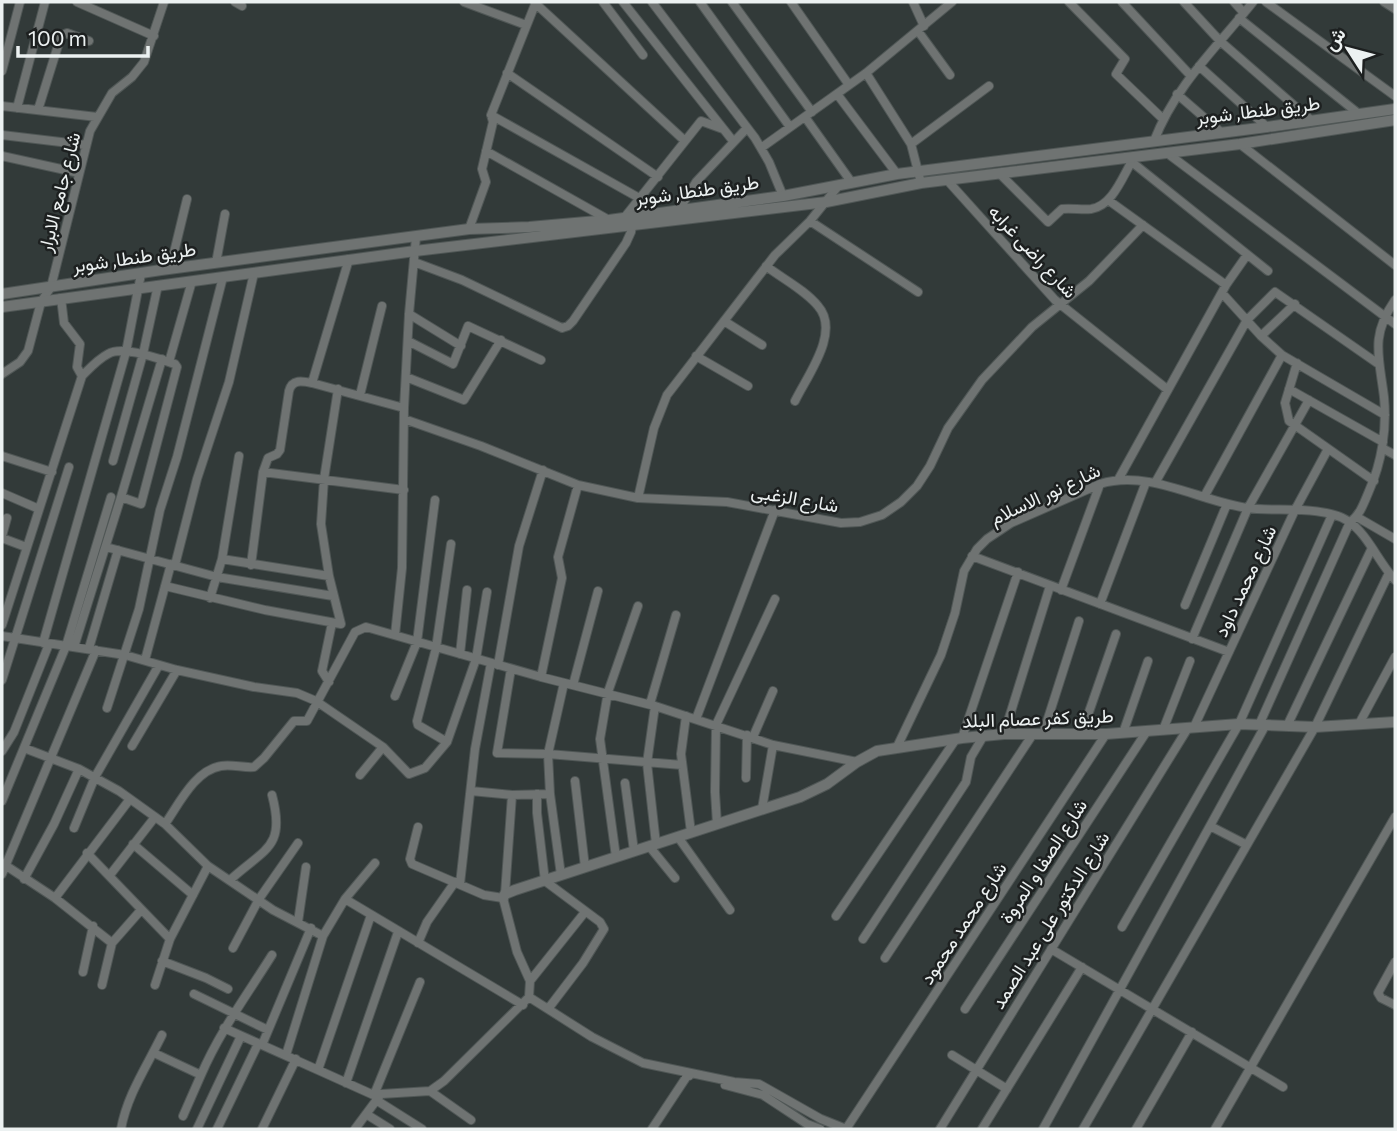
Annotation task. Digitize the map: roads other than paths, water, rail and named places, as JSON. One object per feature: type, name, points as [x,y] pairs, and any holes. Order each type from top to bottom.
[{"type":"street","points":[[2,71],[20,2]]},
{"type":"street","points":[[17,108],[45,2]]},
{"type":"street","points":[[76,2],[154,36]]},
{"type":"street","name":"شارع جامع الابرار","points":[[2,374],[20,362],[28,351],[41,302],[51,287],[86,145],[97,117],[118,86],[139,70],[154,36],[164,2]]},
{"type":"street","points":[[464,2],[526,25]]},
{"type":"street","points":[[469,229],[486,182],[482,169],[492,122],[491,115],[536,2],[685,141]]},
{"type":"street","points":[[603,2],[643,55]]},
{"type":"street","points":[[623,2],[733,141]]},
{"type":"street","points":[[652,2],[761,148],[783,196]]},
{"type":"street","points":[[700,2],[790,127]]},
{"type":"street","points":[[732,2],[852,183]]},
{"type":"street","points":[[791,2],[849,85]]},
{"type":"street","points":[[913,2],[921,28],[950,75]]},
{"type":"street","points":[[761,148],[866,73],[952,2]]},
{"type":"street","points":[[1069,2],[1125,59],[1115,73],[1163,119]]},
{"type":"street","points":[[1122,2],[1191,76]]},
{"type":"street","points":[[1184,2],[1220,41],[1312,121]]},
{"type":"street","points":[[1234,2],[1242,16],[1359,114]]},
{"type":"street","points":[[1154,141],[1177,94],[1252,2]]},
{"type":"street","points":[[1266,2],[1395,96]]},
{"type":"street","points":[[1384,2],[1395,9]]},
{"type":"street","points":[[38,110],[61,36],[67,33],[89,41]]},
{"type":"street","points":[[1199,66],[1267,127]]},
{"type":"street","points":[[866,73],[911,144],[921,183]]},
{"type":"street","points":[[507,74],[658,177]]},
{"type":"street","points":[[911,144],[989,86]]},
{"type":"street","points":[[837,94],[897,174]]},
{"type":"street","points":[[1177,94],[1222,133]]},
{"type":"street","points":[[2,106],[97,117]]},
{"type":"street","name":"طريق طنطا, شوبر","points":[[2,307],[349,259],[414,256],[678,210],[783,196],[897,174],[1395,109]]},
{"type":"street","points":[[491,115],[640,199]]},
{"type":"street","points":[[414,256],[562,328],[568,326],[626,243],[630,220],[640,199],[685,141],[702,120],[724,130]]},
{"type":"street","name":"طريق طنطا, شوبر","points":[[2,295],[170,269],[469,229],[630,220],[826,202],[921,183],[1240,144],[1395,120]]},
{"type":"street","points":[[678,210],[696,182],[747,128]]},
{"type":"street","points":[[2,135],[86,145]]},
{"type":"street","points":[[999,173],[1048,222],[1062,209],[1091,209],[1108,200],[1131,158],[1135,143]]},
{"type":"street","points":[[1240,144],[1395,265]]},
{"type":"street","points":[[486,151],[609,220]]},
{"type":"street","points":[[1167,153],[1395,324]]},
{"type":"street","points":[[2,156],[79,173]]},
{"type":"street","points":[[1131,158],[1268,271]]},
{"type":"street","name":"شارع راضى غرابه","points":[[947,180],[1059,304],[1168,390]]},
{"type":"street","points":[[638,498],[667,394],[766,266],[810,221],[839,185]]},
{"type":"street","points":[[170,269],[187,199]]},
{"type":"street","points":[[1108,200],[1224,289],[1261,336],[1282,355],[1385,415]]},
{"type":"street","points":[[216,263],[225,214]]},
{"type":"street","points":[[810,221],[918,292]]},
{"type":"street","name":"شارع الزغبى","points":[[404,419],[578,485],[638,498],[727,502],[841,523],[860,522],[882,514],[901,502],[923,476],[948,428],[982,380],[1014,344],[1089,281],[1143,225]]},
{"type":"street","points":[[395,635],[402,568],[404,408],[416,237]]},
{"type":"street","points":[[1118,480],[1224,289],[1247,255]]},
{"type":"street","points":[[312,383],[349,259]]},
{"type":"street","points":[[766,266],[817,304],[826,320],[825,341],[795,401]]},
{"type":"street","points":[[145,660],[197,479],[229,382],[254,273]]},
{"type":"street","points":[[4,745],[46,643],[126,352],[141,274]]},
{"type":"street","points":[[107,708],[151,558],[160,510],[177,457],[223,277]]},
{"type":"street","points":[[2,800],[70,647],[106,547],[192,281]]},
{"type":"street","points":[[113,461],[143,354],[158,285]]},
{"type":"street","points":[[1100,604],[1150,483],[1247,320],[1275,292],[1377,363]]},
{"type":"street","points":[[61,298],[64,323],[79,344],[77,367],[82,376]]},
{"type":"street","points":[[1044,1129],[1210,826],[1262,725],[1353,520],[1374,481],[1383,445],[1385,415],[1377,363],[1377,343],[1384,317],[1395,300]]},
{"type":"street","points":[[1261,336],[1295,304]]},
{"type":"street","points":[[360,395],[382,306]]},
{"type":"street","points":[[409,314],[461,346]]},
{"type":"street","points":[[724,321],[762,345]]},
{"type":"street","points":[[408,341],[453,364],[468,326],[541,360]]},
{"type":"street","points":[[406,377],[463,400],[501,340]]},
{"type":"street","points":[[2,625],[82,376],[108,354],[126,352],[143,354],[177,367],[141,505],[121,497]]},
{"type":"street","points":[[1204,497],[1282,355]]},
{"type":"street","points":[[696,356],[748,386]]},
{"type":"street","points":[[1297,363],[1285,410],[1289,421],[1374,481]]},
{"type":"street","points":[[251,565],[263,472],[268,458],[280,450],[290,387],[299,381],[312,383],[404,408]]},
{"type":"street","points":[[165,586],[332,623],[342,622],[329,576],[321,524],[324,479],[338,389]]},
{"type":"street","points":[[1289,389],[1383,445],[1395,456]]},
{"type":"street","points":[[1192,639],[1248,508],[1309,400]]},
{"type":"street","name":"شارع محمد داود","points":[[1191,728],[1328,449]]},
{"type":"street","points":[[2,456],[52,472]]},
{"type":"street","points":[[210,598],[222,559],[239,456]]},
{"type":"street","points":[[2,680],[69,467]]},
{"type":"street","points":[[418,943],[427,922],[457,883],[475,749],[519,546],[543,470]]},
{"type":"street","points":[[263,472],[404,490]]},
{"type":"street","name":"شارع نور الاسلام","points":[[897,747],[941,655],[955,613],[964,571],[972,556],[998,530],[1043,511],[1081,490],[1118,480],[1150,483],[1248,508],[1332,515],[1353,520],[1395,539]]},
{"type":"street","points":[[1061,590],[1100,484]]},
{"type":"street","points":[[541,677],[562,578],[558,557],[578,485]]},
{"type":"street","points":[[2,493],[40,509]]},
{"type":"street","points":[[70,647],[111,496]]},
{"type":"street","points":[[395,696],[417,642],[435,500]]},
{"type":"street","points":[[1185,605],[1227,503]]},
{"type":"street","points":[[696,719],[775,510]]},
{"type":"street","points":[[1122,927],[1239,724],[1332,515]]},
{"type":"street","points":[[7,517],[2,537],[26,547]]},
{"type":"street","points":[[1083,1129],[1315,727],[1393,576],[1371,550],[1353,520]]},
{"type":"street","points":[[447,742],[417,724],[436,648],[451,544]]},
{"type":"street","points":[[106,547],[217,577],[334,596]]},
{"type":"street","points":[[2,874],[4,864],[52,758],[93,649],[118,550]]},
{"type":"street","points":[[1287,726],[1371,550]]},
{"type":"street","points":[[972,556],[1229,652]]},
{"type":"street","points":[[222,559],[329,576]]},
{"type":"street","points":[[836,916],[959,738],[1018,572]]},
{"type":"street","points":[[1004,734],[1050,586]]},
{"type":"street","points":[[460,654],[467,590]]},
{"type":"street","points":[[573,685],[598,591]]},
{"type":"street","points":[[2,636],[125,654],[177,670],[254,687],[297,693],[316,701],[383,747],[403,769],[414,774],[425,768],[447,742],[476,659],[487,592]]},
{"type":"street","points":[[717,824],[716,725],[775,599]]},
{"type":"street","points":[[616,857],[600,739],[608,692],[638,606]]},
{"type":"street","points":[[675,878],[652,845],[647,763],[652,705],[676,615]]},
{"type":"street","points":[[886,958],[1038,734],[1079,621]]},
{"type":"street","points":[[329,682],[322,671],[332,623]]},
{"type":"street","points":[[165,824],[188,791],[206,772],[221,766],[254,767],[294,721],[307,722],[355,632],[366,627],[374,627],[436,648],[541,677],[608,692],[773,744],[857,762]]},
{"type":"street","points":[[1082,735],[1116,634]]},
{"type":"street","points":[[1360,722],[1395,657]]},
{"type":"street","points":[[1122,733],[1149,661]]},
{"type":"street","points":[[1163,730],[1190,661]]},
{"type":"street","points":[[74,828],[95,777],[159,665]]},
{"type":"street","points":[[511,668],[497,752],[682,765]]},
{"type":"street","points":[[132,746],[177,670]]},
{"type":"street","points":[[561,875],[548,754],[564,683]]},
{"type":"street","points":[[746,778],[750,736],[773,691]]},
{"type":"street","points":[[686,716],[682,765],[691,832]]},
{"type":"street","name":"طريق كفر عصام البلد","points":[[504,896],[814,791],[877,751],[897,747],[984,735],[1082,735],[1239,724],[1315,727],[1360,722],[1395,722]]},
{"type":"street","name":"شارع الدكتور على عبد الصمد","points":[[940,1129],[1191,728]]},
{"type":"street","name":"شارع الصفا و المروة","points":[[965,1009],[1147,731]]},
{"type":"street","name":"شارع محمد محمود","points":[[846,1129],[1106,734]]},
{"type":"street","points":[[863,939],[966,782],[971,757],[984,735]]},
{"type":"street","points":[[762,809],[773,744]]},
{"type":"street","points":[[360,775],[383,747]]},
{"type":"street","points":[[24,748],[79,769],[130,799],[165,824],[208,866],[273,910],[323,936]]},
{"type":"street","points":[[24,879],[54,824],[79,769]]},
{"type":"street","points":[[575,781],[585,867]]},
{"type":"street","points":[[625,783],[634,851]]},
{"type":"street","points":[[471,791],[512,795],[551,794]]},
{"type":"street","points":[[537,794],[545,881],[604,926],[604,932],[548,1009]]},
{"type":"street","points":[[230,880],[268,848],[276,835],[276,813],[272,795]]},
{"type":"street","points":[[512,795],[504,896],[517,952],[530,981]]},
{"type":"street","points":[[55,898],[130,799]]},
{"type":"street","points":[[110,875],[155,817]]},
{"type":"street","points":[[1215,1129],[1395,817]]},
{"type":"street","points":[[1210,826],[1247,845]]},
{"type":"street","points":[[418,827],[410,862],[484,895],[504,896]]},
{"type":"street","points":[[677,837],[730,910]]},
{"type":"street","points":[[233,948],[259,899],[298,843]]},
{"type":"street","points":[[133,844],[193,895]]},
{"type":"street","points":[[87,853],[170,939]]},
{"type":"street","points":[[286,1055],[323,936],[345,899],[375,863]]},
{"type":"street","points":[[4,864],[55,898],[112,943]]},
{"type":"street","points":[[155,985],[170,939],[208,866]]},
{"type":"street","points":[[298,922],[306,867]]},
{"type":"street","points":[[345,899],[398,932],[526,1001],[548,1009],[592,1037],[643,1063],[734,1082],[759,1084],[821,1119],[846,1129]]},
{"type":"street","points":[[102,985],[112,943],[142,910]]},
{"type":"street","points":[[376,1097],[430,1091],[444,1081],[526,1001],[530,981],[585,912]]},
{"type":"street","points":[[318,1069],[371,915]]},
{"type":"street","points":[[83,972],[93,926]]},
{"type":"street","points":[[217,1129],[268,1030],[311,928]]},
{"type":"street","points":[[346,1083],[398,932]]},
{"type":"street","points":[[1051,949],[1283,1087]]},
{"type":"street","points":[[183,1116],[223,1028],[272,955]]},
{"type":"street","points":[[162,961],[228,989]]},
{"type":"street","points":[[1395,962],[1378,993],[1381,998],[1395,1005]]},
{"type":"street","points":[[982,1129],[1082,967]]},
{"type":"street","points":[[355,1129],[376,1097],[420,982]]},
{"type":"street","points":[[194,994],[268,1030]]},
{"type":"street","points":[[223,1028],[376,1097],[422,1129]]},
{"type":"street","points":[[1136,1129],[1192,1032]]},
{"type":"street","points":[[121,1129],[133,1091],[162,1035]]},
{"type":"street","points":[[197,1129],[242,1036]]},
{"type":"street","points":[[153,1053],[201,1075]]},
{"type":"street","points":[[952,1055],[1007,1089]]},
{"type":"street","points":[[262,1129],[296,1059]]},
{"type":"street","points":[[652,1129],[688,1073]]},
{"type":"street","points":[[688,1073],[694,1078],[763,1096],[807,1124],[820,1129]]},
{"type":"street","points":[[430,1091],[471,1120]]},
{"type":"street","points":[[366,1114],[390,1129]]}]
